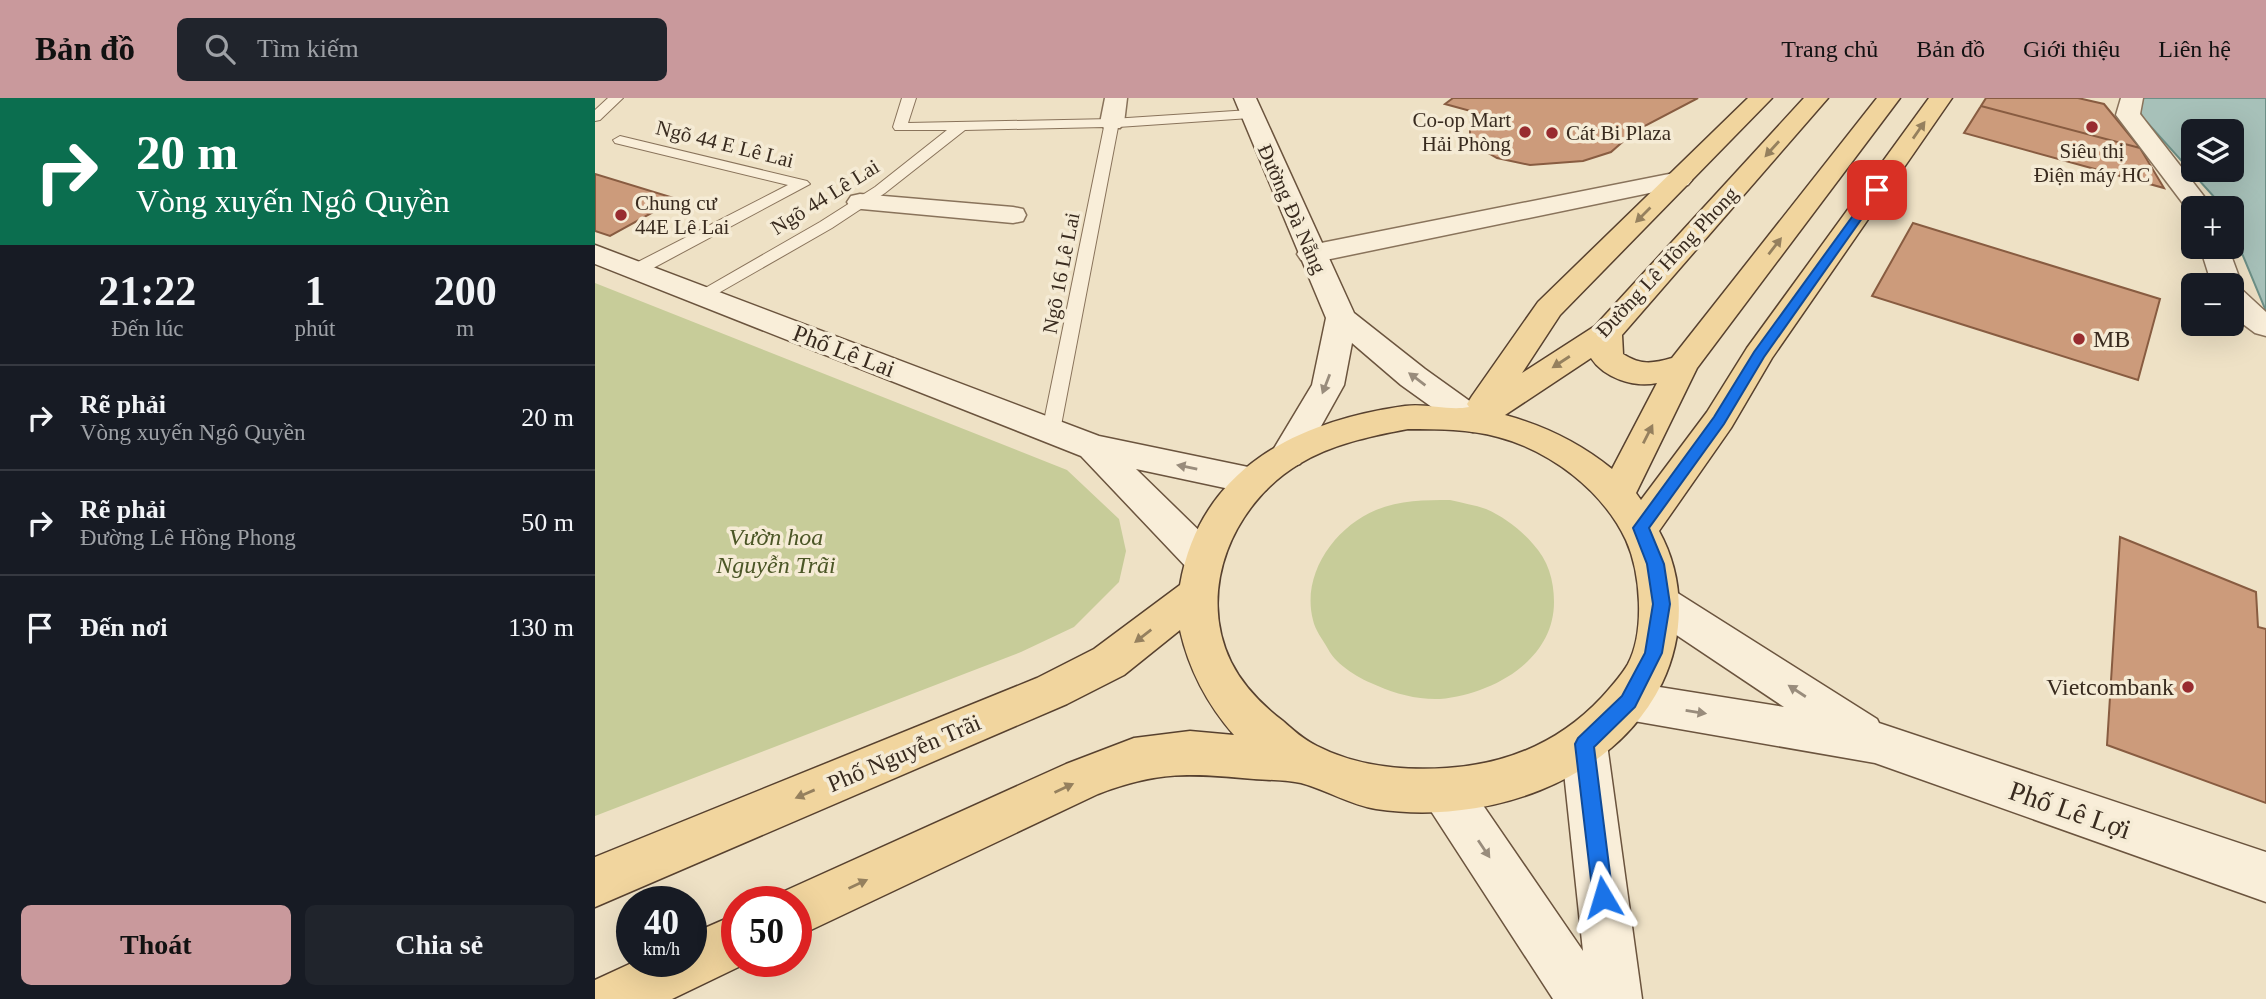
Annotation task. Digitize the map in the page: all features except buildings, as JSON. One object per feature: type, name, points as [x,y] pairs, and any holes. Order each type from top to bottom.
[{"type":"main road","name":"Đường Lê Hồng Phong","points":[[1473,420],[1549,309],[1761,98]]},
{"type":"main road","name":"Đường Lê Hồng Phong","points":[[1473,420],[1606,333],[1818,98]]},
{"type":"main road","points":[[1617,494],[1683,365],[1889,98]]},
{"type":"main road","points":[[1641,528],[1719,420],[1758,355],[1941,98]]},
{"type":"main road","points":[[1606,333],[1607,358],[1627,373],[1650,375],[1683,365]]},
{"type":"main road","points":[[812,905],[1082,779],[1134,759],[1190,752],[1302,762],[1371,787],[1446,792],[1521,777],[1584,744],[1628,702],[1654,653],[1662,604],[1655,564],[1641,528],[1617,494],[1587,467],[1552,445],[1514,429],[1473,420],[1408,417],[1345,429],[1288,455],[1254,481],[1223,517],[1200,577],[1201,640],[1220,686],[1254,728],[1302,762]]},
{"type":"main road","name":"Phố Nguyễn Trãi","points":[[595,882],[1052,691],[1109,662],[1200,577]]},
{"type":"main road","points":[[614,999],[721,948]]},
{"type":"street","points":[[1112,123],[1116,98]]},
{"type":"street","points":[[2132,98],[2128,115],[2191,196]]},
{"type":"street","name":"Đường Đà Nẵng","points":[[1247,106],[1341,318],[1413,377],[1473,420]]},
{"type":"street","points":[[1311,254],[1679,180]]},
{"type":"street","points":[[860,202],[1013,215]]},
{"type":"street","name":"Phố Lê Lai","points":[[595,254],[1093,447],[1254,481]]},
{"type":"street","points":[[2244,311],[2266,326]]},
{"type":"street","points":[[1288,455],[1328,384],[1341,318]]},
{"type":"street","name":"Phố Lê Lai","points":[[1093,447],[1200,577]]},
{"type":"street","name":"Phố Lê Lợi","points":[[1662,604],[1875,742]]},
{"type":"street","name":"Phố Lê Lợi","points":[[1628,702],[1875,742],[2266,877]]},
{"type":"street","points":[[1584,744],[1615,999]]},
{"type":"street","points":[[1446,792],[1584,999]]},
{"type":"lane","points":[[595,117],[616,98]]},
{"type":"lane","points":[[909,98],[900,127],[1112,123],[1247,106]]},
{"type":"lane","name":"Ngõ 16 Lê Lai","points":[[1052,431],[1112,123]]},
{"type":"lane","name":"Ngõ 44 Lê Lai","points":[[702,295],[860,202],[964,124]]},
{"type":"lane","name":"Ngõ 44 E Lê Lai","points":[[620,140],[802,184],[636,270]]},
{"type":"green space","name":"Vườn hoa Nguyễn Trãi","points":[[595,283],[1067,470],[1119,519],[1126,551],[1119,582],[1074,627],[1021,652],[595,816]]},
{"type":"green space","points":[[1450,500],[1482,508],[1499,516],[1517,528],[1538,550],[1553,586],[1551,623],[1532,657],[1517,671],[1499,682],[1460,696],[1440,699],[1392,692],[1371,683],[1337,661],[1317,631],[1311,603],[1317,569],[1335,540],[1347,528],[1376,510],[1403,502]]},
{"type":"water","points":[[2142,98],[2266,98],[2266,311],[2244,258],[2244,196],[2213,196],[2201,182],[2244,182],[2244,119],[2181,119],[2181,160],[2140,112]]},
{"type":"place","name":"Siêu thị Điện máy HC","points":[[2092,127]]},
{"type":"place","name":"Co-op Mart Hải Phòng","points":[[1525,132]]},
{"type":"place","name":"Cát Bi Plaza","points":[[1552,133]]},
{"type":"place","name":"Chung cư 44E Lê Lai","points":[[621,215]]},
{"type":"place","name":"MB","points":[[2079,339]]},
{"type":"place","name":"Vietcombank","points":[[2188,687]]},
{"type":"route","points":[[1603,897],[1584,744],[1628,702],[1654,653],[1662,604],[1655,564],[1641,528],[1719,420],[1758,355],[1877,190]]}]
